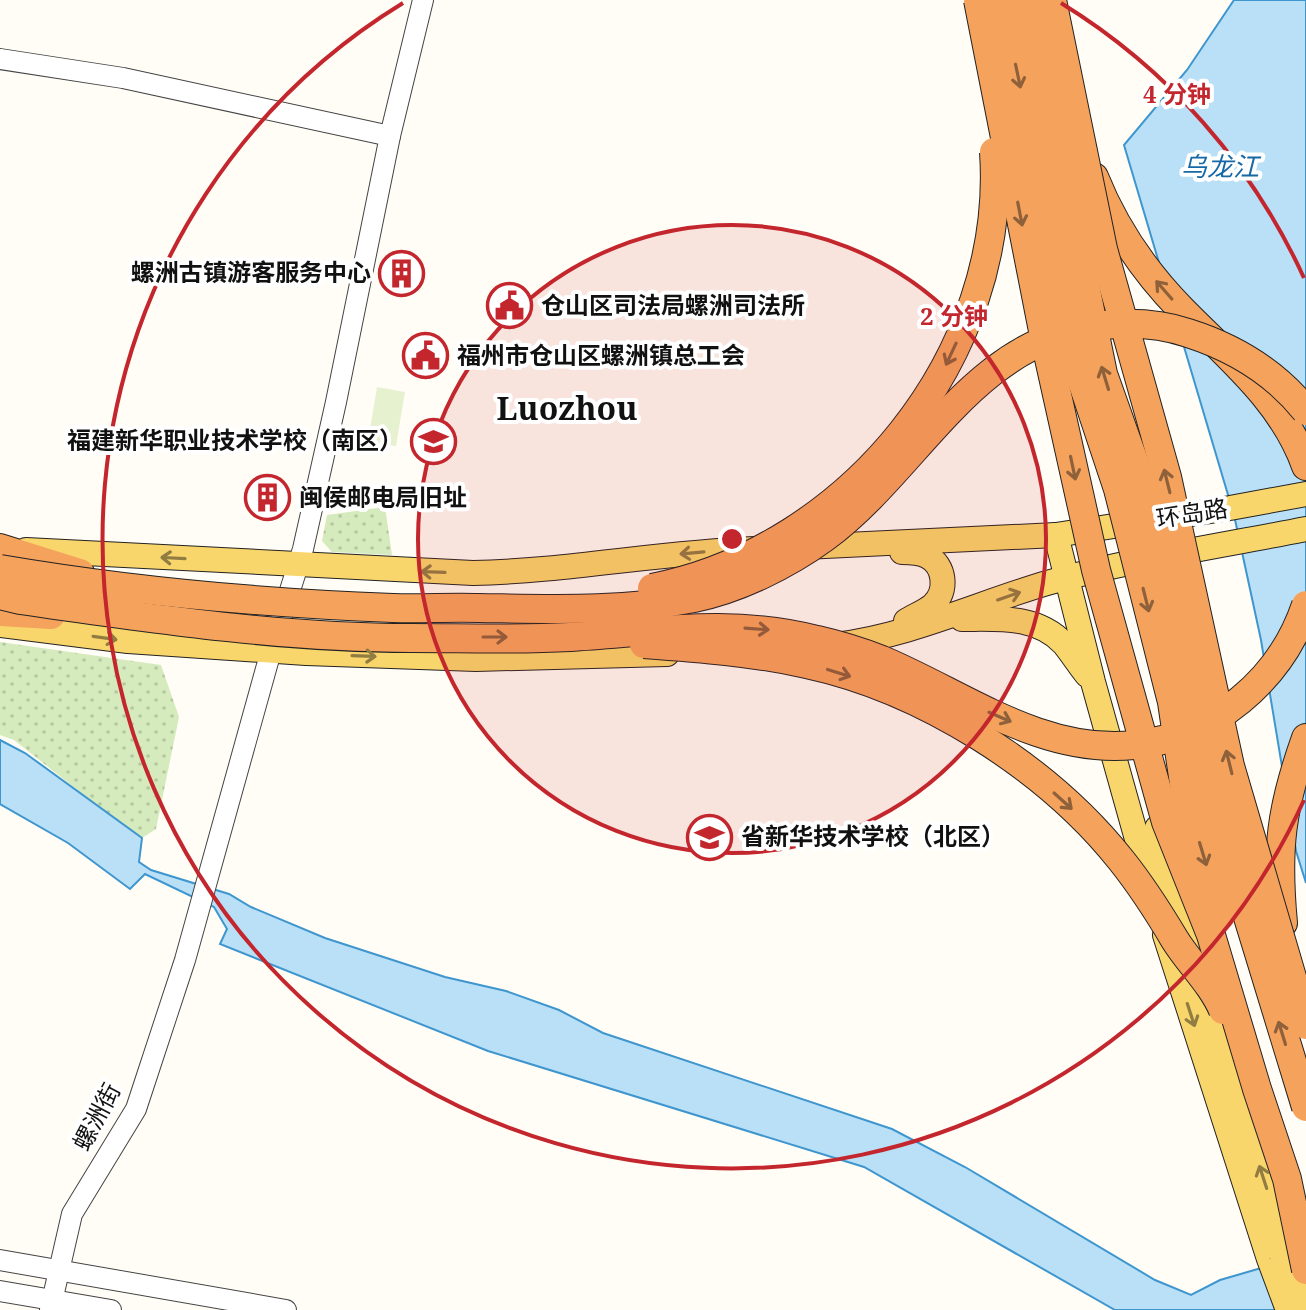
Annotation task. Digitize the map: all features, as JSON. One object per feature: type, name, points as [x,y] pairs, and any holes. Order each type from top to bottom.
[{"type":"highway","points":[[978,0],[1072,466],[1114,637],[1166,822],[1211,935],[1287,1179],[1287,1260]]},
{"type":"highway","points":[[1002,0],[1080,375],[1118,489],[1172,702],[1186,797],[1306,1188]]},
{"type":"highway","points":[[1027,0],[1103,374],[1142,484],[1195,696],[1206,780],[1306,1107]]},
{"type":"highway","points":[[1052,0],[1103,249],[1167,477],[1230,766],[1306,1025]]},
{"type":"highway","points":[[479,608],[606,596],[694,577],[727,565],[796,529],[874,467],[914,417],[945,369],[970,310],[982,270],[996,180],[988,59]]},
{"type":"highway","points":[[1086,158],[1114,220],[1143,266],[1180,308],[1251,378],[1291,433],[1306,466]]},
{"type":"highway","points":[[0,569],[254,600],[396,608],[580,609],[661,603],[697,597],[751,578],[794,557],[825,537],[875,491],[937,422],[991,372],[1042,342],[1082,328],[1128,323],[1153,325],[1212,341],[1238,352],[1259,366],[1306,411]]},
{"type":"highway","points":[[0,548],[119,585]]},
{"type":"highway","points":[[0,595],[122,614],[326,636],[568,637],[732,651],[810,665],[917,702],[990,744],[1063,801],[1119,857],[1216,995],[1257,1089]]},
{"type":"highway","points":[[568,637],[693,626],[768,630],[796,635],[882,660],[993,714],[1051,736],[1109,747],[1171,738],[1219,717],[1239,703],[1290,642],[1306,605]]},
{"type":"highway","points":[[0,612],[80,617],[122,614]]},
{"type":"highway","points":[[1291,979],[1281,907],[1279,841],[1289,788],[1306,738]]},
{"type":"main road","name":"环岛路","points":[[832,546],[1066,534],[1306,494]]},
{"type":"main road","name":"环岛路","points":[[872,639],[1077,575],[1306,529]]},
{"type":"main road","points":[[1066,534],[1287,1260],[1288,1310]]},
{"type":"main road","points":[[0,548],[394,571],[506,573],[723,550],[832,546],[926,555],[940,571],[943,589],[934,604],[872,639],[777,652],[431,658],[128,641],[0,625]]},
{"type":"main road","points":[[1077,575],[1093,682],[1137,844],[1287,1260],[1306,1304]]},
{"type":"main road","points":[[944,618],[1012,619],[1039,627],[1062,643],[1093,682]]},
{"type":"street","name":"螺洲街","points":[[51,1305],[72,1214],[136,1109],[189,947],[298,565],[336,402],[390,136],[423,0]]},
{"type":"street","points":[[0,59],[123,78],[390,136]]},
{"type":"street","points":[[0,1260],[286,1310]]},
{"type":"street","points":[[0,1291],[51,1305],[111,1310]]},
{"type":"green space","points":[[377,387],[405,392],[396,446],[368,442]]},
{"type":"green space","points":[[385,507],[392,555],[332,552],[322,541],[327,515]]},
{"type":"green space","points":[[0,642],[161,665],[179,717],[156,829],[142,838],[84,798],[14,740],[0,735]]},
{"type":"water","name":"乌龙江","points":[[1234,0],[1306,0],[1306,883],[1296,851],[1261,640],[1234,515],[1124,145],[1187,70]]},
{"type":"water","points":[[0,740],[25,753],[142,838],[139,862],[151,870],[229,894],[251,907],[325,938],[445,977],[506,991],[559,1010],[603,1033],[892,1129],[965,1167],[1155,1280],[1191,1295],[1220,1280],[1306,1255],[1289,1310],[1115,1310],[864,1167],[488,1051],[220,944],[227,929],[214,907],[145,874],[130,889],[68,843],[0,804]]},
{"type":"place","name":"螺洲古镇游客服务中心","points":[[402,273]]},
{"type":"place","name":"仓山区司法局螺洲司法所","points":[[510,306]]},
{"type":"place","name":"福州市仓山区螺洲镇总工会","points":[[426,356]]},
{"type":"place","name":"福建新华职业技术学校（南区）","points":[[434,441]]},
{"type":"place","name":"闽侯邮电局旧址","points":[[268,498]]},
{"type":"place","name":"省新华技术学校（北区）","points":[[710,837]]},
{"type":"district","name":"Luozhou","points":[[567,409]]}]
